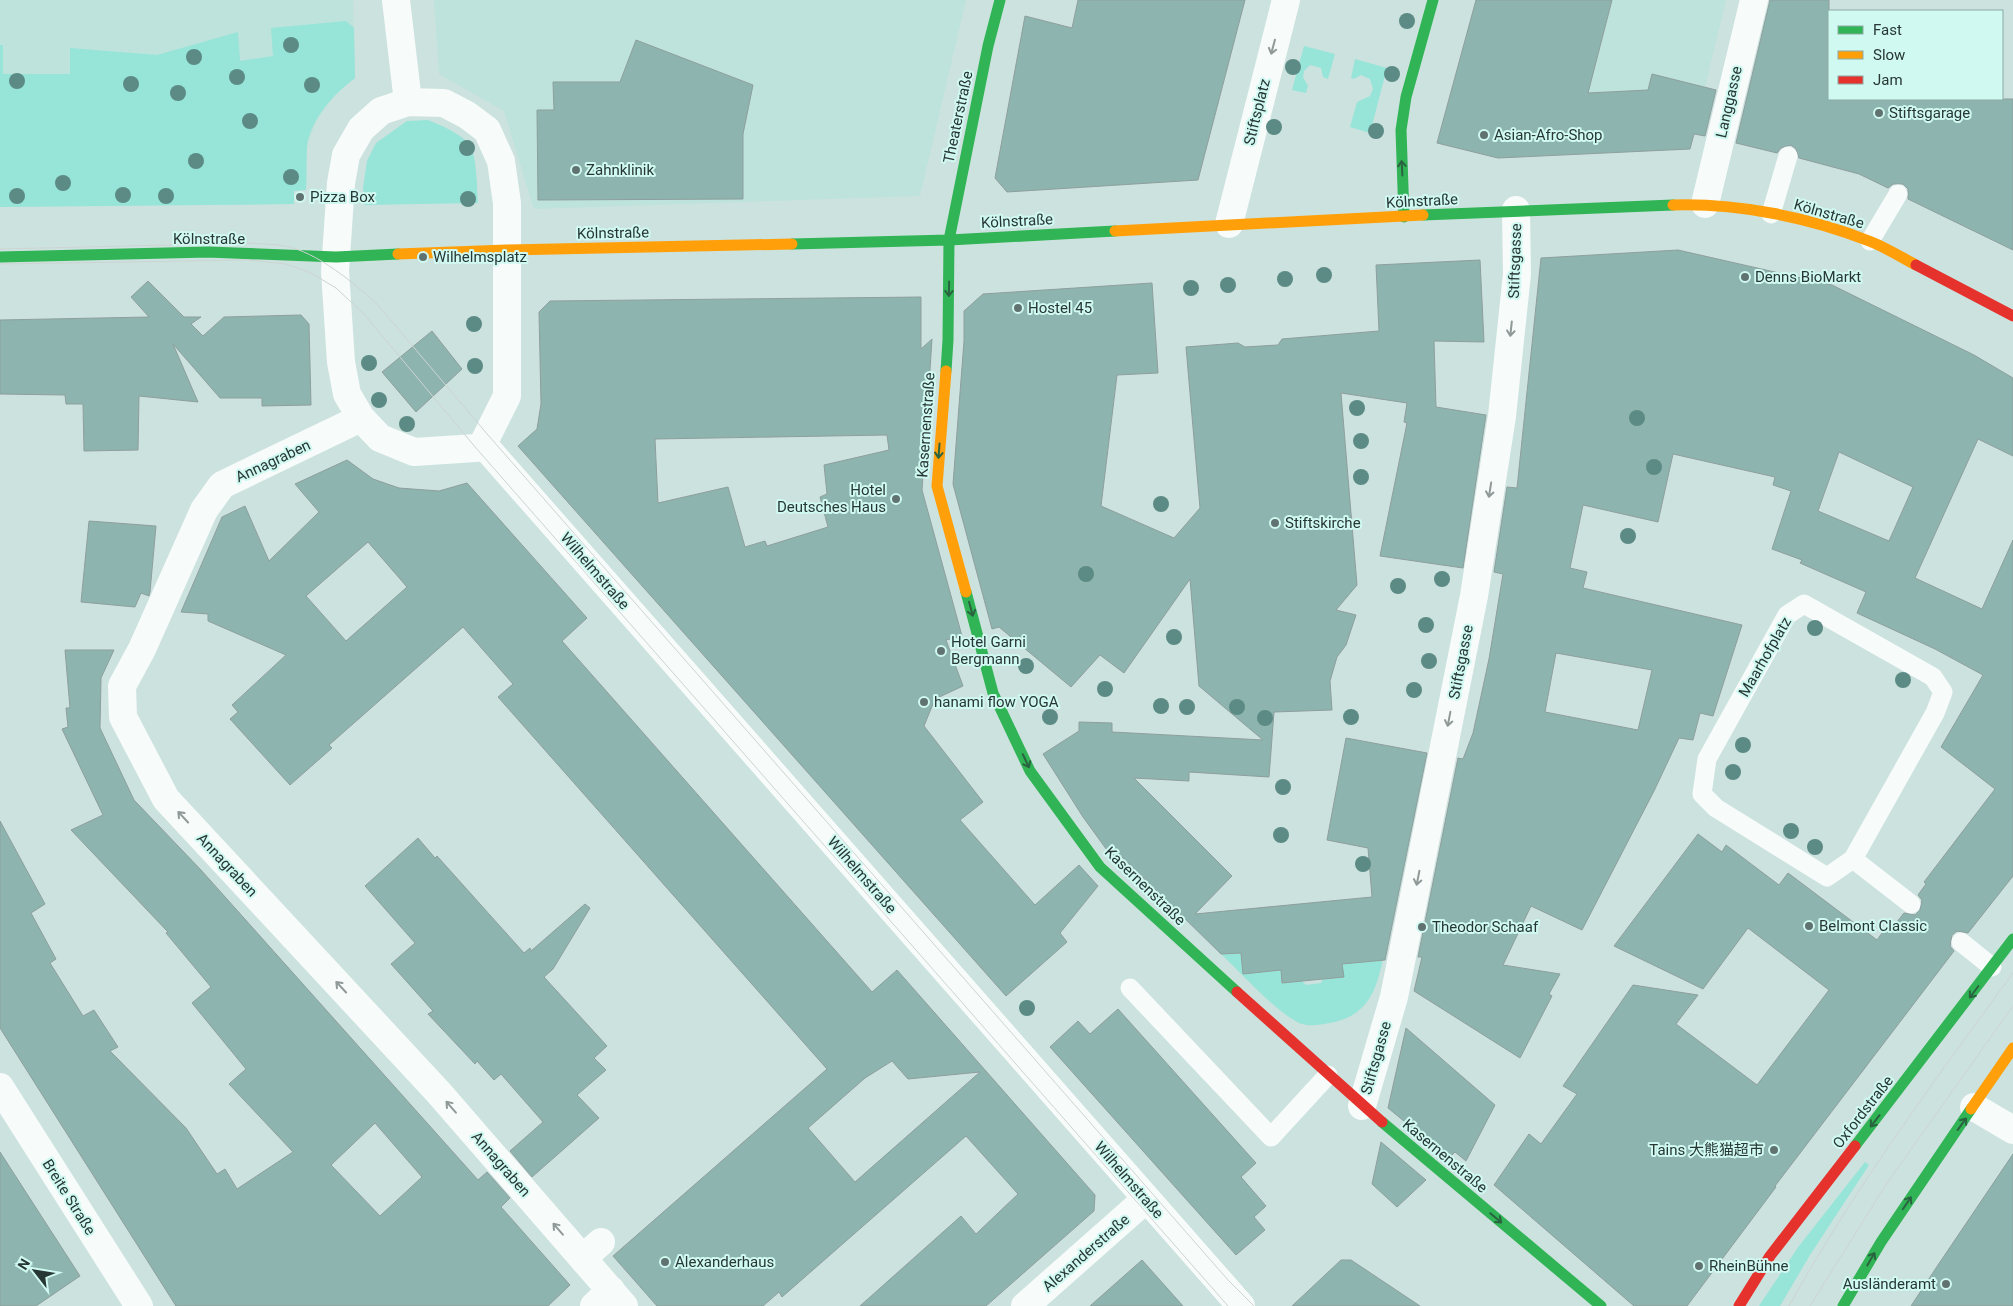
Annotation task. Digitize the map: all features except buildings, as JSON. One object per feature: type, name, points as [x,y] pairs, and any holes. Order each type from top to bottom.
[{"type":"street","points":[[396,0],[408,102]]},
{"type":"street","name":"Theaterstraße","points":[[949,240],[984,64],[1000,0]]},
{"type":"street","name":"Stiftsplatz","points":[[1229,224],[1286,0]]},
{"type":"street","points":[[1404,217],[1400,130],[1406,97],[1433,0]]},
{"type":"street","name":"Langgasse","points":[[1705,204],[1754,0]]},
{"type":"street","points":[[408,102],[444,103],[467,115],[487,130],[501,161],[507,203],[506,250],[507,396],[483,444],[476,448],[414,452],[380,438],[361,418],[347,394],[341,362],[336,288],[341,183],[346,155],[361,129],[380,111],[408,102]]},
{"type":"street","name":"Kölnstraße","points":[[0,257],[208,252],[336,257],[506,250],[949,240],[1516,210],[1705,204],[1816,223],[1870,241],[2013,316]]},
{"type":"street","name":"Stiftsgasse","points":[[1362,1106],[1394,998],[1474,596],[1502,416],[1517,274],[1516,210]]},
{"type":"street","name":"Kasernenstraße","points":[[949,240],[948,340],[937,486],[993,693],[1030,771],[1100,867],[1362,1106],[1601,1306]]},
{"type":"street","name":"Annagraben","points":[[361,418],[222,485],[204,510],[142,649],[122,686],[123,717],[166,799],[439,1093],[592,1250],[610,1301]]},
{"type":"street","name":"Wilhelmstraße","points":[[483,444],[1241,1306]]},
{"type":"street","name":"Oxfordstraße","points":[[1739,1306],[1770,1256],[2013,938]]},
{"type":"street","points":[[1843,1306],[1881,1242],[2013,1048]]},
{"type":"street","name":"Breite Straße","points":[[0,1087],[139,1306]]},
{"type":"street","points":[[1974,1107],[2013,1130]]},
{"type":"street","name":"Alexanderstraße","points":[[1025,1306],[1146,1200]]},
{"type":"lane","points":[[1771,214],[1788,156]]},
{"type":"lane","points":[[1870,241],[1898,194]]},
{"type":"lane","name":"Maarhofplatz","points":[[1804,604],[1932,677],[1943,692],[1935,713],[1853,859],[1827,877],[1716,808],[1702,794],[1707,759],[1787,614],[1804,604]]},
{"type":"lane","points":[[1853,859],[1911,904]]},
{"type":"lane","points":[[1961,942],[1992,967]]},
{"type":"lane","points":[[1130,988],[1271,1136],[1328,1075]]},
{"type":"shaded area","points":[[0,0],[353,0],[355,78],[340,89],[315,124],[307,145],[306,190],[294,191],[294,204],[0,207]]},
{"type":"shaded area","points":[[434,0],[966,0],[920,196],[534,209],[504,111],[439,74]]},
{"type":"shaded area","points":[[1476,0],[1726,0],[1690,149],[1497,158],[1437,143]]},
{"type":"green space","points":[[346,21],[354,28],[355,78],[331,99],[313,127],[307,147],[306,190],[294,191],[294,204],[0,207],[0,45],[3,45],[3,74],[70,74],[70,48],[157,55],[238,32],[240,61],[273,56],[271,28]]},
{"type":"green space","points":[[1304,46],[1335,54],[1328,79],[1323,77],[1321,68],[1310,65],[1304,71],[1303,77],[1308,86],[1306,93],[1292,90]]},
{"type":"green space","points":[[1355,59],[1387,68],[1370,133],[1350,127],[1357,102],[1370,96],[1373,89],[1370,79],[1361,75],[1354,79],[1351,78]]},
{"type":"green space","name":"Wilhelmsplatz","points":[[428,120],[455,133],[469,144],[474,155],[478,203],[365,205],[363,188],[367,161],[376,143],[407,121]]},
{"type":"green space","points":[[1379,942],[1386,942],[1380,970],[1377,983],[1365,1004],[1345,1019],[1315,1025],[1299,1023],[1280,1010],[1221,954],[1241,953],[1243,973],[1281,970],[1283,983],[1302,981],[1306,985],[1321,983],[1323,979],[1343,977],[1342,964],[1381,960]]},
{"type":"green space","points":[[1865,1162],[1869,1165],[1810,1255],[1780,1306],[1759,1306],[1799,1246]]},
{"type":"tram line","points":[[0,249],[250,243],[276,245],[297,249],[322,261],[357,287],[377,304],[488,435],[1228,1280],[1254,1306]]},
{"type":"tram line","points":[[0,264],[248,260],[286,264],[311,273],[336,288],[364,314],[476,448],[1228,1306]]},
{"type":"tram line","points":[[1789,1306],[1840,1220],[1896,1136],[2013,973]]},
{"type":"tram line","points":[[1810,1306],[1887,1183],[2013,1006]]},
{"type":"traffic: fast","points":[[946,371],[949,240],[988,46],[1000,0]]},
{"type":"traffic: fast","points":[[1404,217],[1401,130],[1406,97],[1433,0]]},
{"type":"traffic: fast","points":[[1423,215],[1673,205]]},
{"type":"traffic: fast","points":[[792,244],[949,240],[1115,231]]},
{"type":"traffic: fast","points":[[0,257],[208,252],[336,257],[398,254]]},
{"type":"traffic: fast","points":[[966,592],[993,693],[1030,771],[1100,867],[1237,992]]},
{"type":"traffic: fast","points":[[1855,1146],[2013,939]]},
{"type":"traffic: fast","points":[[1843,1306],[1881,1242],[1971,1109]]},
{"type":"traffic: fast","points":[[1382,1122],[1601,1306]]},
{"type":"traffic: slow","points":[[1673,205],[1722,206],[1747,209],[1822,225],[1869,241],[1916,265]]},
{"type":"traffic: slow","points":[[1115,231],[1423,215]]},
{"type":"traffic: slow","points":[[398,254],[792,244]]},
{"type":"traffic: slow","points":[[946,371],[937,486],[966,592]]},
{"type":"traffic: slow","points":[[1971,1109],[2013,1048]]},
{"type":"traffic: jam","points":[[1916,265],[2013,316]]},
{"type":"traffic: jam","points":[[1237,992],[1382,1122]]},
{"type":"traffic: jam","points":[[1739,1306],[1770,1256],[1855,1146]]},
{"type":"place","name":"Stiftsgarage","points":[[1879,113]]},
{"type":"place","name":"Asian-Afro-Shop","points":[[1484,135]]},
{"type":"place","name":"Zahnklinik","points":[[576,170]]},
{"type":"place","name":"Pizza Box","points":[[300,197]]},
{"type":"place","name":"Wilhelmsplatz","points":[[423,257]]},
{"type":"place","name":"Denns BioMarkt","points":[[1745,277]]},
{"type":"place","name":"Hostel 45","points":[[1018,308]]},
{"type":"place","name":"Hotel Deutsches Haus","points":[[896,499]]},
{"type":"place","name":"Stiftskirche","points":[[1275,523]]},
{"type":"place","name":"Hotel Garni Bergmann","points":[[941,651]]},
{"type":"place","name":"hanami flow YOGA","points":[[924,702]]},
{"type":"place","name":"Belmont Classic","points":[[1809,926]]},
{"type":"place","name":"Theodor Schaaf","points":[[1422,927]]},
{"type":"place","name":"Tains 大熊猫超市","points":[[1774,1150]]},
{"type":"place","name":"Alexanderhaus","points":[[665,1262]]},
{"type":"place","name":"RheinBühne","points":[[1699,1266]]},
{"type":"place","name":"Ausländeramt","points":[[1946,1284]]}]
